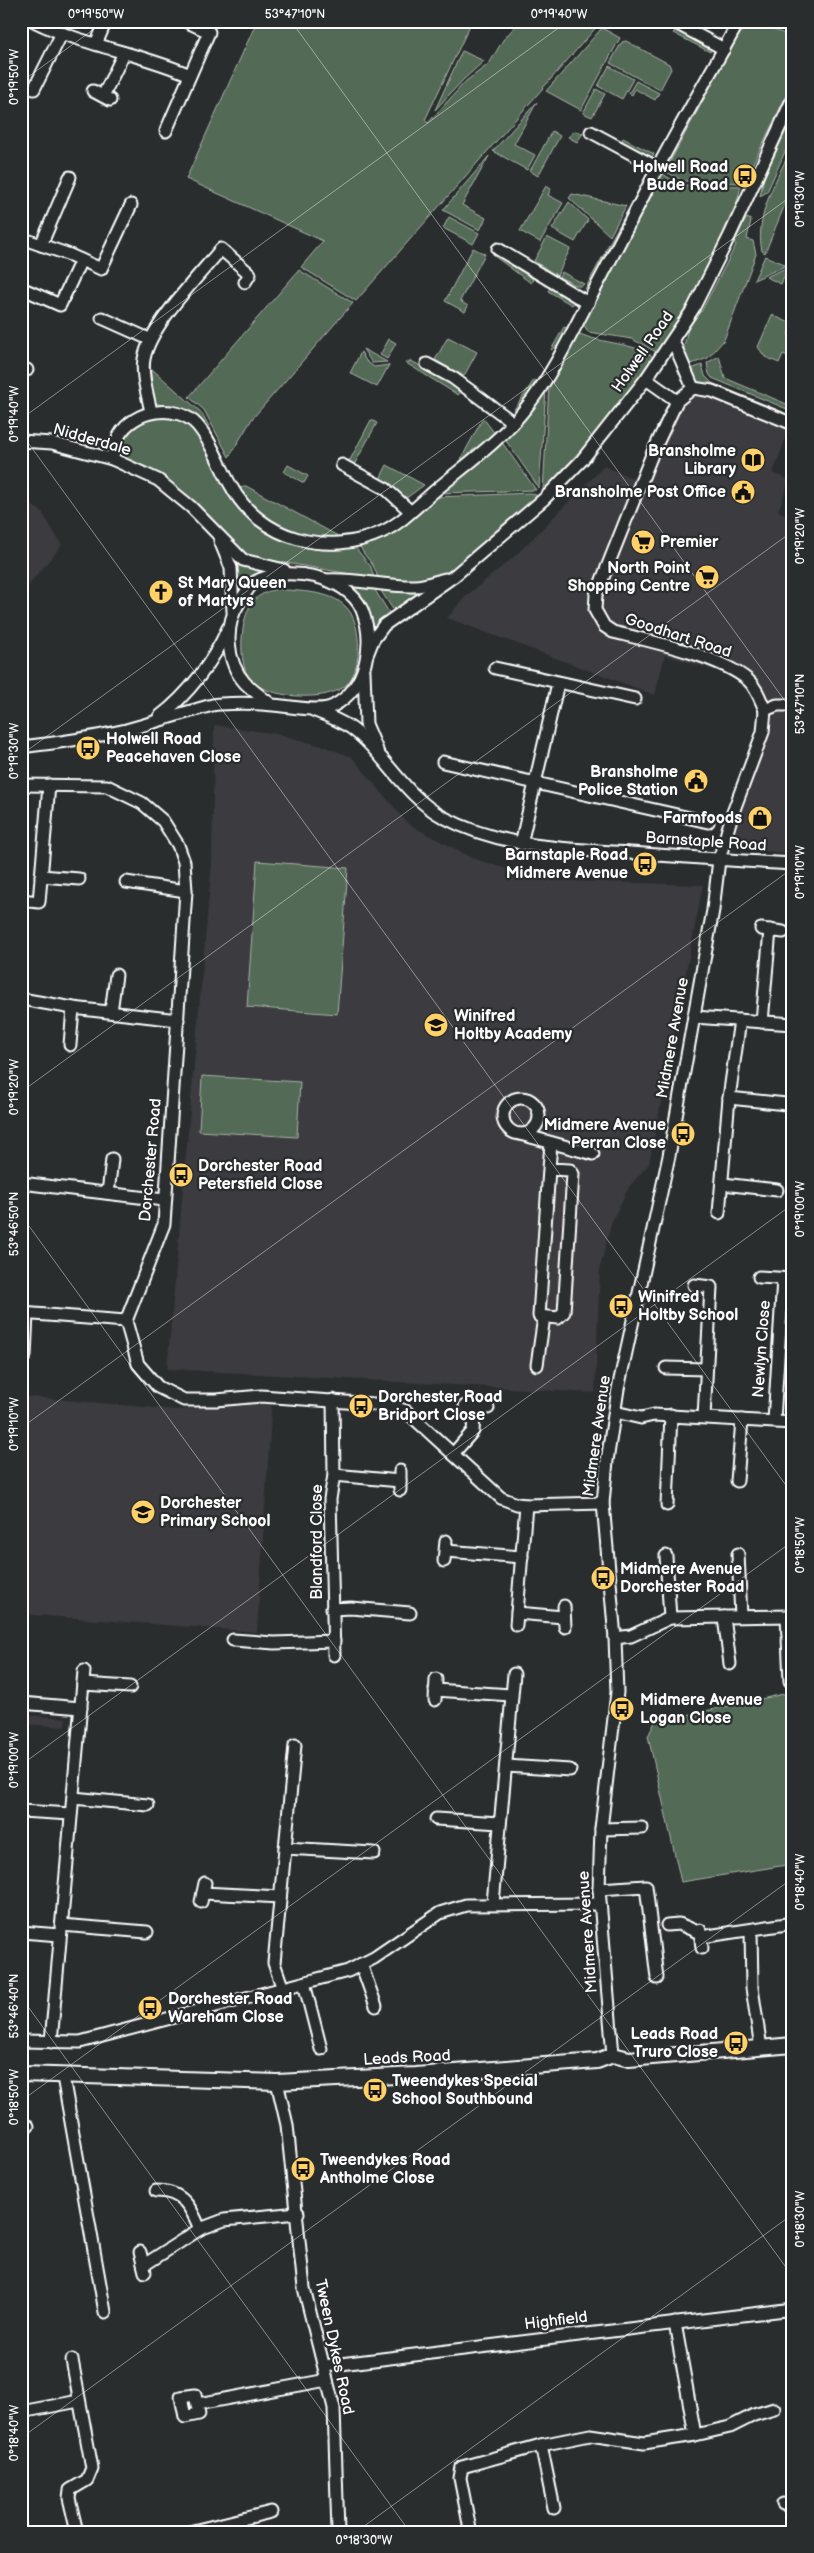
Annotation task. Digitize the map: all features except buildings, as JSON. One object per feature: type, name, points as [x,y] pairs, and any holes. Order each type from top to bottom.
[{"type":"main road","name":"Leads Road","points":[[21,2074],[277,2082],[484,2070],[597,2061],[613,2055],[629,2059],[793,2045]]},
{"type":"street","points":[[34,21],[61,35],[96,44],[190,75]]},
{"type":"street","points":[[96,44],[106,21]]},
{"type":"street","points":[[166,131],[209,32],[185,21]]},
{"type":"street","points":[[672,21],[724,50]]},
{"type":"street","points":[[112,459],[120,435],[130,423],[151,412],[172,412],[196,424],[242,504],[256,517],[293,539],[311,543],[356,542],[384,531],[512,424],[544,384],[614,256],[658,168],[739,21]]},
{"type":"street","points":[[33,89],[61,35]]},
{"type":"street","points":[[102,96],[124,53]]},
{"type":"street","name":"Holwell Road","points":[[367,655],[373,640],[384,625],[454,576],[551,492],[582,460],[646,379],[673,341],[693,308],[730,235],[793,98]]},
{"type":"street","points":[[591,132],[658,168]]},
{"type":"street","points":[[41,245],[70,177]]},
{"type":"street","points":[[21,238],[101,269],[131,205]]},
{"type":"street","points":[[151,412],[143,360],[149,339],[220,249],[250,274],[245,282]]},
{"type":"street","points":[[498,249],[588,303]]},
{"type":"street","points":[[21,288],[60,305],[81,260]]},
{"type":"street","points":[[102,318],[149,339]]},
{"type":"street","points":[[673,341],[693,388],[712,391],[793,424]]},
{"type":"street","points":[[426,364],[453,378],[507,418],[512,424]]},
{"type":"street","points":[[646,379],[677,401]]},
{"type":"street","name":"Goodhart Road","points":[[693,388],[677,401],[653,452],[596,594],[595,610],[604,626],[613,632],[701,658],[733,670],[753,686],[765,710]]},
{"type":"street","name":"Nidderdale","points":[[21,442],[52,443],[112,459],[158,480],[191,507],[243,560],[298,573]]},
{"type":"street","points":[[342,465],[386,489],[410,511]]},
{"type":"street","name":"Nidderdale","points":[[218,536],[231,568],[233,612]]},
{"type":"street","points":[[21,747],[75,740],[154,721],[218,704],[272,705],[309,709],[332,707],[346,696],[364,671],[367,655],[367,629],[361,608],[346,591],[325,580],[298,573],[273,574],[253,582],[233,612],[218,652],[172,708],[154,721]]},
{"type":"street","name":"Holwell Road","points":[[325,580],[344,578],[376,584],[417,587],[454,576]]},
{"type":"street","points":[[229,625],[231,658],[245,683],[272,705]]},
{"type":"street","points":[[495,668],[635,699]]},
{"type":"street","name":"Barnstaple Road","points":[[364,671],[366,724],[379,755]]},
{"type":"street","points":[[522,844],[558,683]]},
{"type":"street","points":[[719,860],[732,815],[763,732],[765,710],[777,705],[793,705]]},
{"type":"street","name":"Barnstaple Road","points":[[309,709],[331,717],[351,729],[379,755],[414,795],[441,816],[475,833],[522,844],[793,864]]},
{"type":"street","points":[[443,762],[708,822]]},
{"type":"street","points":[[21,900],[39,902],[48,785]]},
{"type":"street","name":"Dorchester Road","points":[[21,786],[106,786],[142,803],[163,821],[178,845],[184,862],[186,891],[164,1200],[164,1224],[126,1321]]},
{"type":"street","name":"Midmere Avenue","points":[[613,2055],[599,1889],[601,1829],[617,1692],[615,1638],[603,1503],[615,1412],[669,1156],[719,860]]},
{"type":"street","points":[[42,876],[79,879]]},
{"type":"street","points":[[126,882],[186,891]]},
{"type":"street","points":[[762,1022],[765,930],[783,932]]},
{"type":"street","points":[[111,1012],[116,975]]},
{"type":"street","points":[[21,999],[73,1008],[178,1020]]},
{"type":"street","points":[[70,1045],[73,1008]]},
{"type":"street","points":[[694,1016],[793,1024]]},
{"type":"street","points":[[719,1213],[729,1098],[740,1020]]},
{"type":"street","points":[[729,1098],[786,1104]]},
{"type":"street","points":[[520,1134],[593,1154]]},
{"type":"street","points":[[549,1169],[570,1170],[573,1174],[564,1312],[558,1318],[539,1316],[549,1169],[551,1143]]},
{"type":"street","points":[[108,1193],[112,1159]]},
{"type":"street","points":[[21,1183],[164,1200]]},
{"type":"street","points":[[722,1184],[777,1190]]},
{"type":"street","name":"Newlyn Close","points":[[758,1277],[788,1279],[774,1422]]},
{"type":"street","points":[[694,1285],[711,1287],[704,1417]]},
{"type":"street","points":[[25,1356],[24,1314],[126,1321],[138,1364],[147,1377],[170,1395],[184,1400],[265,1396],[388,1405],[406,1412],[501,1498],[526,1505],[603,1503]]},
{"type":"street","points":[[537,1365],[544,1317]]},
{"type":"street","points":[[666,1368],[706,1369]]},
{"type":"street","name":"Blandford Close","points":[[333,1400],[334,1476],[330,1499],[334,1655]]},
{"type":"street","points":[[453,1454],[473,1431],[470,1406],[488,1408]]},
{"type":"street","name":"Newlyn Close","points":[[615,1412],[640,1418],[654,1414],[793,1422]]},
{"type":"street","points":[[667,1505],[671,1416]]},
{"type":"street","name":"Newlyn Close","points":[[737,1481],[742,1420]]},
{"type":"street","name":"Blandford Close","points":[[334,1476],[400,1481]]},
{"type":"street","points":[[516,1625],[526,1505]]},
{"type":"street","points":[[446,1551],[522,1557]]},
{"type":"street","points":[[738,1554],[741,1616]]},
{"type":"street","points":[[666,1556],[670,1618]]},
{"type":"street","name":"Blandford Close","points":[[332,1609],[351,1608],[410,1613]]},
{"type":"street","points":[[517,1613],[564,1617]]},
{"type":"street","points":[[615,1638],[631,1636],[670,1618],[790,1616],[790,1681]]},
{"type":"street","points":[[724,1617],[730,1664]]},
{"type":"street","points":[[233,1640],[274,1643],[334,1641]]},
{"type":"street","points":[[51,2042],[84,1671]]},
{"type":"street","points":[[493,1903],[514,1674]]},
{"type":"street","points":[[83,1684],[130,1687]]},
{"type":"street","points":[[435,1690],[511,1695]]},
{"type":"street","points":[[21,1703],[81,1708]]},
{"type":"street","points":[[283,1989],[274,1962],[294,1745]]},
{"type":"street","points":[[506,1766],[570,1770]]},
{"type":"street","points":[[73,1798],[148,1805]]},
{"type":"street","points":[[21,1811],[71,1814]]},
{"type":"street","points":[[436,1819],[500,1824]]},
{"type":"street","points":[[601,1829],[642,1828]]},
{"type":"street","points":[[285,1848],[374,1853]]},
{"type":"street","points":[[599,1889],[646,1886],[657,1978]]},
{"type":"street","points":[[203,1893],[280,1897]]},
{"type":"street","points":[[21,2041],[80,2042],[348,1971],[440,1913],[466,1904],[600,1904]]},
{"type":"street","points":[[667,1925],[679,1924],[701,1936],[793,1923]]},
{"type":"street","points":[[21,1932],[61,1930],[147,1932]]},
{"type":"street","points":[[751,1930],[752,1988],[760,2048]]},
{"type":"street","points":[[361,1964],[376,2006]]},
{"type":"street","points":[[304,1983],[322,2049]]},
{"type":"street","points":[[63,2076],[105,2312]]},
{"type":"street","name":"Tween Dykes Road","points":[[277,2082],[287,2125],[298,2213],[304,2288],[334,2408],[338,2532]]},
{"type":"street","points":[[156,2191],[168,2191],[184,2198],[200,2229]]},
{"type":"street","points":[[140,2252],[144,2268],[200,2229],[224,2220],[298,2213]]},
{"type":"street","name":"Highfield","points":[[324,2366],[793,2309]]},
{"type":"street","points":[[675,2323],[695,2435]]},
{"type":"street","points":[[72,2360],[92,2468],[87,2480],[70,2490],[69,2498],[77,2532]]},
{"type":"street","points":[[198,2404],[328,2380]]},
{"type":"street","points":[[21,2412],[79,2401]]},
{"type":"street","points":[[470,2530],[460,2478],[462,2467],[541,2445],[590,2435],[644,2443],[695,2435],[730,2426],[754,2415],[774,2409]]},
{"type":"street","points":[[541,2445],[555,2489],[554,2508]]},
{"type":"street","points":[[189,2532],[212,2529],[271,2512]]},
{"type":"shaded area","name":"North Point Shopping Centre","points":[[694,382],[707,384],[793,419],[773,473],[790,480],[778,511],[793,518],[793,854],[756,850],[736,841],[732,833],[772,727],[754,697],[736,681],[720,672],[665,655],[655,695],[447,618],[466,596],[516,555],[604,466],[632,478],[636,475],[675,391],[681,386]]},
{"type":"shaded area","points":[[21,497],[42,512],[62,545],[21,594]]},
{"type":"shaded area","name":"Winifred Holtby Academy","points":[[214,725],[277,734],[326,747],[352,757],[408,824],[472,858],[541,880],[703,885],[649,1164],[629,1187],[612,1221],[600,1267],[595,1393],[167,1369],[212,861]]},
{"type":"shaded area","name":"Dorchester Primary School","points":[[21,1396],[178,1410],[272,1400],[257,1632],[21,1614]]},
{"type":"shaded area","points":[[25,1715],[66,1718],[65,1727],[24,1724]]},
{"type":"green space","points":[[257,21],[472,21],[425,120],[428,123],[466,81],[489,64],[503,40],[520,21],[600,23],[356,301],[301,267],[323,241],[186,179]]},
{"type":"green space","points":[[746,21],[756,21],[793,38],[793,83],[749,171],[744,173],[741,183],[683,181],[665,171]]},
{"type":"green space","points":[[766,21],[793,21],[793,34]]},
{"type":"green space","points":[[602,28],[620,38],[581,110],[546,91]]},
{"type":"green space","points":[[676,30],[680,30],[712,49],[710,52],[673,33]]},
{"type":"green space","points":[[626,41],[669,64],[671,69],[660,90],[610,63],[622,42]]},
{"type":"green space","points":[[462,51],[484,61],[435,110]]},
{"type":"green space","points":[[609,66],[633,79],[622,99],[598,86]]},
{"type":"green space","points":[[636,81],[659,93],[655,100],[635,89],[632,95],[629,93]]},
{"type":"green space","points":[[596,89],[605,94],[592,117],[583,113]]},
{"type":"green space","points":[[537,102],[514,144],[535,155],[527,170],[493,151]]},
{"type":"green space","points":[[793,112],[793,134],[767,192],[760,196],[766,169]]},
{"type":"green space","points":[[552,131],[560,136],[538,176],[530,171]]},
{"type":"green space","points":[[575,131],[583,133],[577,142],[568,137]]},
{"type":"green space","points":[[623,138],[654,154],[651,158],[626,146],[622,140]]},
{"type":"green space","points":[[793,145],[793,185],[765,253],[762,251],[760,238],[764,211],[774,183]]},
{"type":"green space","points":[[489,156],[462,205],[486,218],[480,230],[443,210]]},
{"type":"green space","points":[[649,172],[649,175],[608,253],[605,251]]},
{"type":"green space","points":[[663,174],[680,185],[741,186],[727,230],[707,272],[658,353],[632,339],[588,332],[583,323]]},
{"type":"green space","points":[[546,186],[551,189],[548,195],[563,203],[540,242],[520,231]]},
{"type":"green space","points":[[572,194],[626,206],[610,236],[569,198]]},
{"type":"green space","points":[[569,202],[588,220],[575,242],[552,229]]},
{"type":"green space","points":[[449,217],[479,233],[473,244],[443,228]]},
{"type":"green space","points":[[747,218],[751,220],[747,239],[753,241],[756,254],[724,340],[708,358],[686,366],[684,345],[691,323],[697,310],[701,312],[736,245],[732,242]]},
{"type":"green space","points":[[547,237],[570,249],[557,276],[534,261]]},
{"type":"green space","points":[[473,248],[485,254],[460,301],[468,306],[465,312],[445,301]]},
{"type":"green space","points":[[496,254],[529,273],[533,280],[531,283],[494,256]]},
{"type":"green space","points":[[604,254],[607,255],[591,285],[585,289]]},
{"type":"green space","points":[[765,256],[787,265],[754,280]]},
{"type":"green space","points":[[788,267],[781,284],[766,277]]},
{"type":"green space","points":[[299,270],[353,303],[252,419],[229,457],[204,410],[189,397]]},
{"type":"green space","points":[[562,272],[584,284],[577,286],[559,277]]},
{"type":"green space","points":[[550,288],[558,289],[575,301],[572,305],[548,291]]},
{"type":"green space","points":[[772,315],[792,324],[788,335],[793,338],[793,358],[783,354],[779,363],[765,357],[758,347]]},
{"type":"green space","points":[[564,327],[569,329],[561,343],[551,350]]},
{"type":"green space","points":[[578,333],[597,340],[637,349],[655,358],[608,421],[543,491],[549,385]]},
{"type":"green space","points":[[448,337],[477,352],[464,376],[435,360]]},
{"type":"green space","points":[[389,339],[396,343],[387,359],[380,355]]},
{"type":"green space","points":[[363,349],[387,362],[372,363]]},
{"type":"green space","points":[[361,352],[366,361],[374,367],[389,365],[377,387],[350,373]]},
{"type":"green space","points":[[719,356],[725,378],[789,405],[787,409],[712,378],[709,374],[707,363]]},
{"type":"green space","points":[[411,361],[450,381],[460,393],[458,395],[406,363]]},
{"type":"green space","points":[[702,365],[705,376],[712,383],[783,412],[782,414],[707,384],[694,382],[688,370]]},
{"type":"green space","points":[[153,370],[202,413],[224,456],[218,452],[211,438],[166,407],[156,403],[148,372]]},
{"type":"green space","points":[[534,380],[539,383],[517,410],[513,411]]},
{"type":"green space","points":[[546,390],[539,488],[504,438]]},
{"type":"green space","points":[[162,415],[183,420],[198,432],[227,486],[281,538],[314,548],[355,547],[371,567],[374,578],[252,557],[242,553],[202,510],[148,470],[127,460],[121,452],[120,445],[125,435],[138,422]]},
{"type":"green space","points":[[483,418],[496,435],[470,457],[461,459]]},
{"type":"green space","points":[[371,420],[377,423],[354,465],[346,460],[350,460]]},
{"type":"green space","points":[[501,441],[536,490],[440,493]]},
{"type":"green space","points":[[288,465],[308,476],[304,483],[284,472]]},
{"type":"green space","points":[[387,465],[424,485],[405,499],[380,479]]},
{"type":"green space","points":[[246,486],[338,536],[352,534],[352,537],[315,539],[291,532],[268,520],[249,504],[240,488]]},
{"type":"green space","points":[[531,493],[538,496],[500,532],[468,559],[437,577],[418,582],[378,580],[375,569],[364,555],[360,546],[385,537],[437,497]]},
{"type":"green space","points":[[231,556],[263,570],[249,578],[239,587],[235,586]]},
{"type":"green space","points":[[347,585],[373,587],[390,614],[374,627],[364,602]]},
{"type":"green space","points":[[379,588],[429,588],[394,611]]},
{"type":"green space","points":[[278,589],[332,597],[351,613],[357,631],[357,662],[351,679],[342,688],[322,695],[286,695],[260,687],[248,676],[242,657],[242,634],[247,614],[252,602],[258,597]]},
{"type":"green space","points":[[257,861],[348,868],[337,1014],[247,1007]]},
{"type":"green space","points":[[202,1076],[300,1082],[297,1137],[199,1131]]},
{"type":"green space","points":[[793,1692],[793,1864],[681,1882],[648,1736],[655,1722]]},
{"type":"green space","points":[[21,2499],[28,2532],[21,2532]]},
{"type":"place","name":"Holwell Road Bude Road","points":[[745,176]]},
{"type":"place","name":"Bransholme Library","points":[[753,460]]},
{"type":"place","name":"Bransholme Post Office","points":[[743,492]]},
{"type":"place","name":"Premier","points":[[643,542]]},
{"type":"place","name":"North Point Shopping Centre","points":[[707,577]]},
{"type":"place","name":"St Mary Queen of Martyrs","points":[[161,592]]},
{"type":"place","name":"Holwell Road Peacehaven Close","points":[[88,748]]},
{"type":"place","name":"Bransholme Police Station","points":[[696,781]]},
{"type":"place","name":"Farmfoods","points":[[760,818]]},
{"type":"place","name":"Barnstaple Road Midmere Avenue","points":[[645,864]]},
{"type":"place","name":"Winifred Holtby Academy","points":[[436,1025]]},
{"type":"place","name":"Midmere Avenue Perran Close","points":[[683,1134]]},
{"type":"place","name":"Dorchester Road Petersfield Close","points":[[181,1175]]},
{"type":"place","name":"Winifred Holtby School","points":[[621,1306]]},
{"type":"place","name":"Dorchester Road Bridport Close","points":[[361,1406]]},
{"type":"place","name":"Dorchester Primary School","points":[[143,1512]]},
{"type":"place","name":"Midmere Avenue Dorchester Road","points":[[603,1578]]},
{"type":"place","name":"Midmere Avenue Logan Close","points":[[622,1709]]},
{"type":"place","name":"Dorchester Road Wareham Close","points":[[150,2008]]},
{"type":"place","name":"Leads Road Truro Close","points":[[736,2043]]},
{"type":"place","name":"Tweendykes Special School Southbound","points":[[375,2090]]},
{"type":"place","name":"Tweendykes Road Antholme Close","points":[[303,2169]]}]
